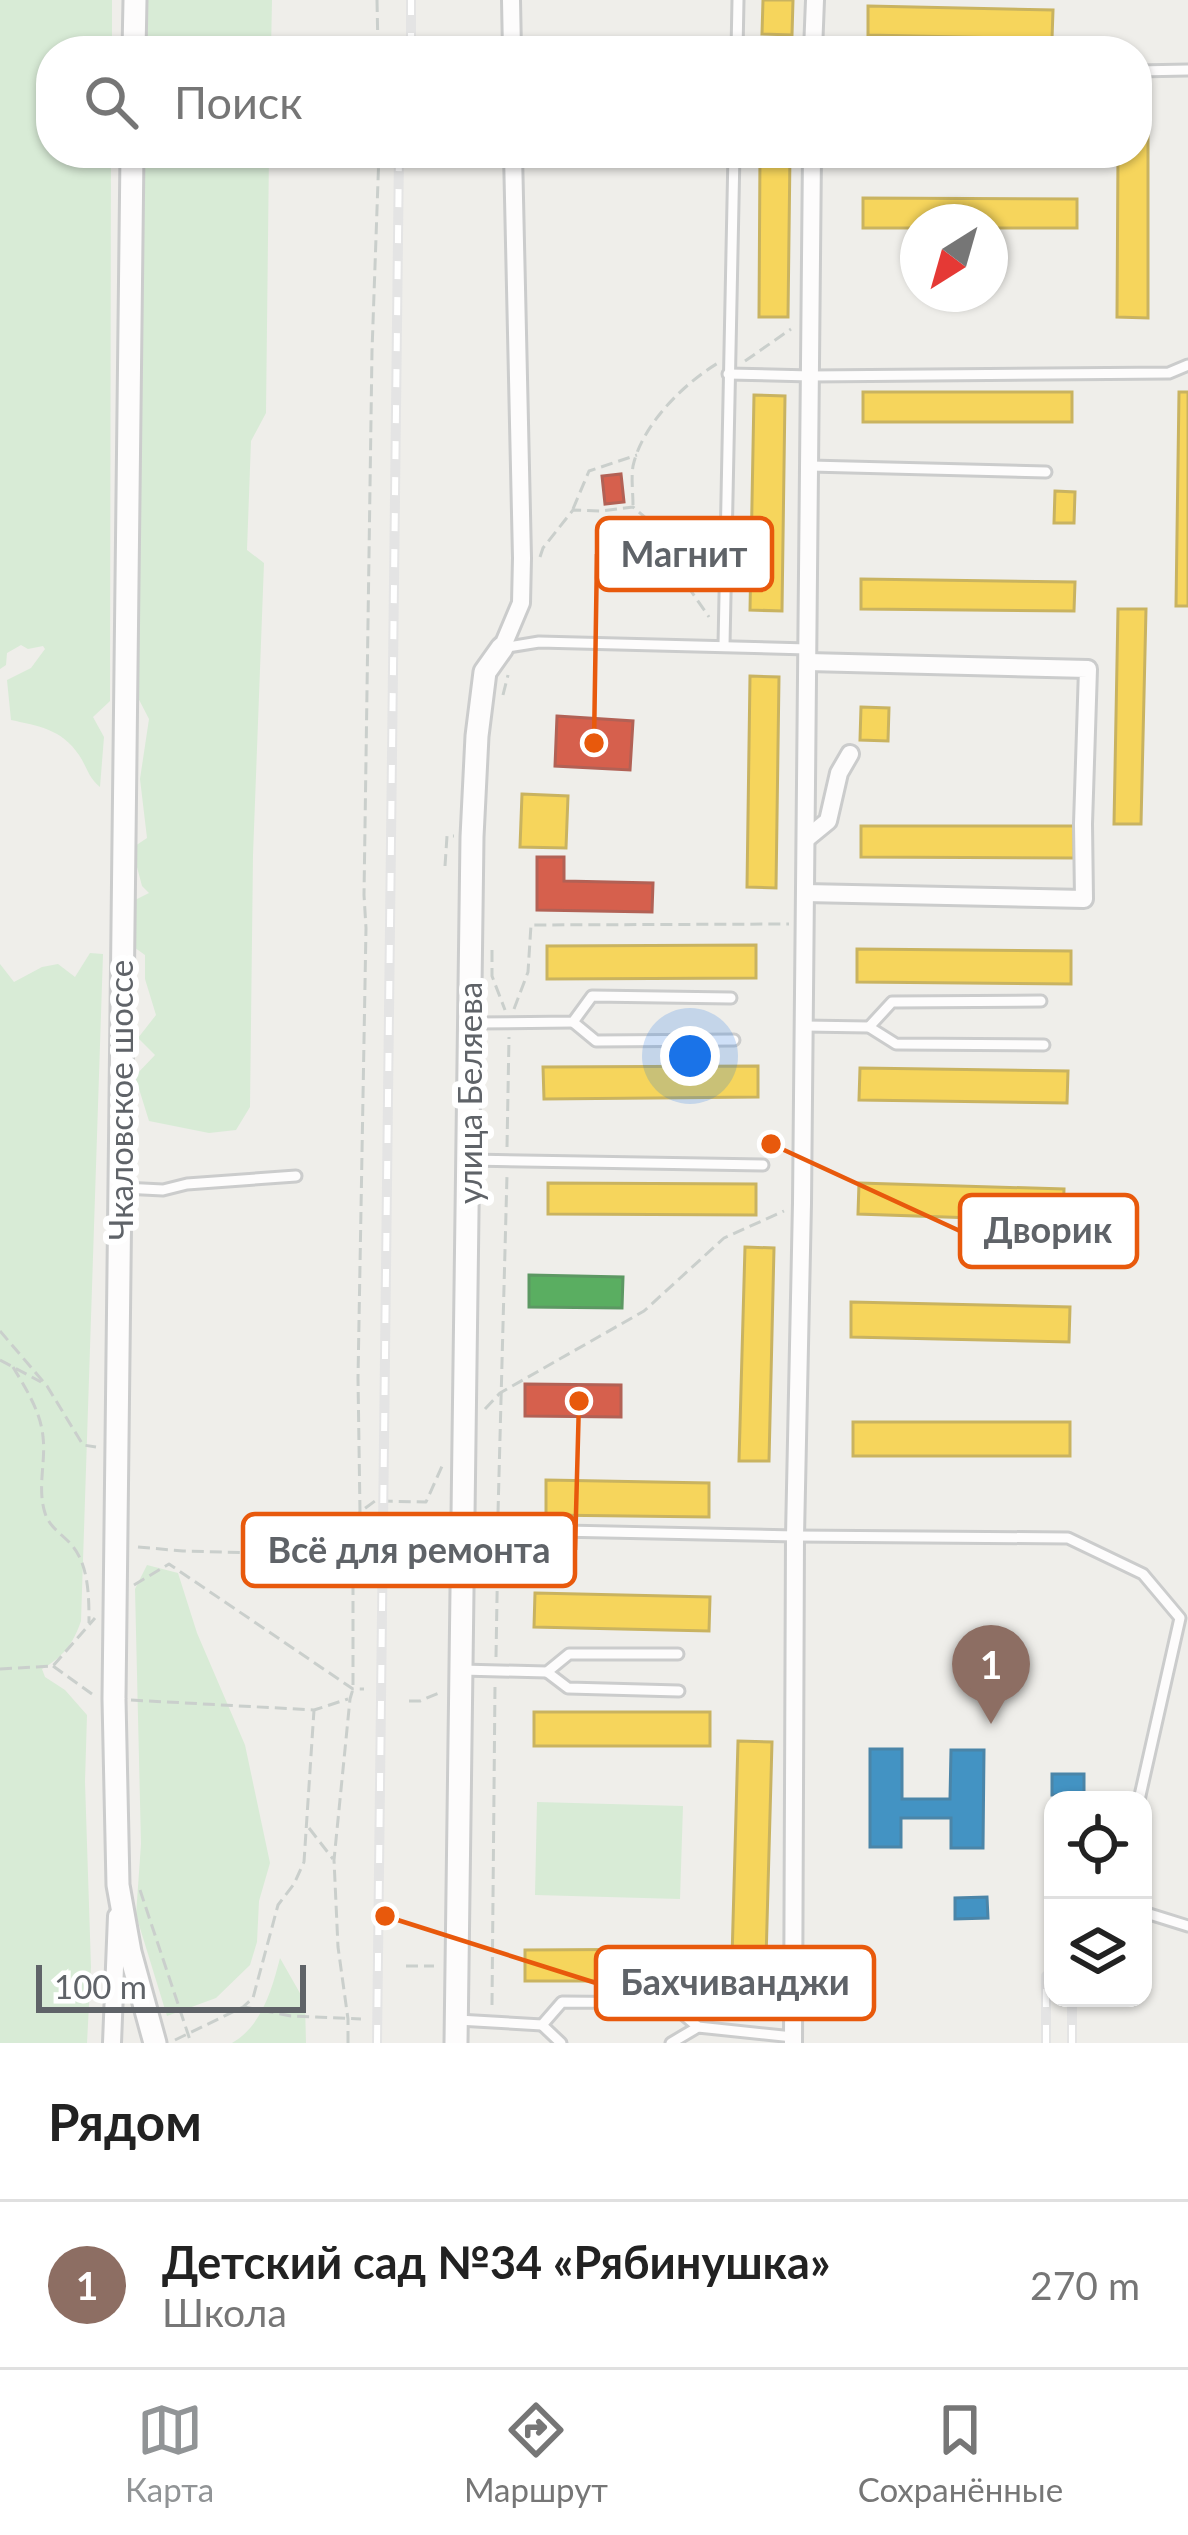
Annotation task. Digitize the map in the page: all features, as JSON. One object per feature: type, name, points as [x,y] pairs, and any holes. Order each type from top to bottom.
[{"type":"street","points":[[134,36],[135,0]]},
{"type":"street","points":[[511,0],[512,36]]},
{"type":"street","points":[[814,36],[815,0]]},
{"type":"street","name":"Чкаловское шоссе","points":[[132,168],[114,1699],[130,1952],[155,2043]]},
{"type":"street","name":"улица Беляева","points":[[456,2032],[477,736],[485,672],[510,646],[521,603],[514,168]]},
{"type":"street","points":[[793,2040],[812,168]]},
{"type":"street","points":[[805,893],[1084,899],[1088,669],[808,656]]},
{"type":"street","points":[[806,839],[828,821],[839,773],[850,754]]},
{"type":"street","points":[[112,2043],[128,1884]]},
{"type":"lane","points":[[737,36],[738,0]]},
{"type":"lane","points":[[1152,71],[1188,70]]},
{"type":"lane","points":[[724,645],[734,168]]},
{"type":"lane","points":[[728,368],[811,376],[1169,373],[1188,365]]},
{"type":"lane","points":[[810,466],[1046,472]]},
{"type":"lane","points":[[567,643],[568,627]]},
{"type":"lane","points":[[510,646],[724,645],[808,656]]},
{"type":"lane","points":[[572,1022],[592,996],[731,998]]},
{"type":"lane","points":[[869,1027],[892,1002],[1042,1001]]},
{"type":"lane","points":[[469,1023],[572,1022],[596,1041],[734,1040]]},
{"type":"lane","points":[[804,1025],[869,1027],[896,1044],[1044,1046]]},
{"type":"lane","points":[[470,1160],[763,1166]]},
{"type":"lane","points":[[120,1188],[164,1190],[296,1176]]},
{"type":"lane","points":[[461,1529],[1069,1538],[1143,1574],[1180,1618],[1141,1791]]},
{"type":"lane","points":[[547,1672],[569,1654],[679,1654]]},
{"type":"lane","points":[[461,1670],[547,1672],[568,1688],[679,1690]]},
{"type":"lane","points":[[1152,1915],[1188,1926]]},
{"type":"lane","points":[[542,2025],[562,2002],[670,2003],[698,2027],[793,2040]]},
{"type":"lane","points":[[456,2032],[491,2022],[542,2025],[561,2043]]},
{"type":"lane","points":[[671,2043],[698,2027]]},
{"type":"path","points":[[377,0],[378,36]]},
{"type":"path","points":[[348,2043],[334,1860],[353,1689],[353,1549],[360,1512],[364,896],[378,168]]},
{"type":"path","points":[[724,645],[682,578],[661,532],[633,507],[632,471],[640,444],[687,384],[716,363],[728,368],[742,363],[811,320]]},
{"type":"path","points":[[539,563],[543,548],[572,510],[590,471],[637,455]]},
{"type":"path","points":[[572,510],[633,507]]},
{"type":"path","points":[[501,706],[510,646]]},
{"type":"path","points":[[491,2022],[509,1022],[528,972],[531,925],[804,924]]},
{"type":"path","points":[[492,953],[492,976],[509,1022]]},
{"type":"path","points":[[465,1430],[500,1393],[644,1311],[724,1238],[802,1203]]},
{"type":"path","points":[[0,1331],[47,1386],[83,1444],[117,1450]]},
{"type":"path","points":[[0,1360],[47,1386]]},
{"type":"path","points":[[13,1367],[44,1434],[46,1519],[72,1544],[83,1566],[89,1625]]},
{"type":"path","points":[[360,1512],[375,1501],[426,1502],[446,1460]]},
{"type":"path","points":[[116,1544],[259,1553],[284,1561],[317,1562],[334,1562],[353,1549]]},
{"type":"path","points":[[53,1666],[115,1596],[170,1564],[353,1689],[364,1689]]},
{"type":"path","points":[[0,1669],[53,1666],[89,1694],[114,1699],[314,1710],[350,1699]]},
{"type":"path","points":[[409,1701],[420,1701]]},
{"type":"path","points":[[170,2043],[253,1998],[278,1905],[304,1862],[314,1710]]},
{"type":"path","points":[[307,1825],[334,1860]]},
{"type":"path","points":[[128,1884],[190,2043]]},
{"type":"path","points":[[406,1966],[420,1966]]},
{"type":"path","points":[[243,2007],[290,2016],[362,2020]]},
{"type":"green space","points":[[0,0],[112,0],[112,36],[36,36],[36,168],[111,168],[110,701],[93,717],[104,737],[100,787],[65,739],[11,720],[7,680],[31,668],[43,646],[28,649],[21,645],[7,653],[6,665],[0,669]]},
{"type":"green space","points":[[144,0],[272,0],[271,36],[144,36]]},
{"type":"green space","points":[[144,168],[269,168],[266,413],[251,441],[247,550],[264,563],[250,1107],[236,1130],[209,1133],[149,1121],[135,1076],[155,1055],[138,1038],[156,1015],[145,979],[145,955],[131,945],[131,902],[149,893],[142,886],[132,848],[147,838],[140,779],[149,719],[134,690]]},
{"type":"green space","points":[[90,953],[103,954],[81,1621],[66,1649],[42,1669],[87,1715],[91,1967],[87,2043],[0,2043],[0,964],[14,982],[58,964],[75,977]]},
{"type":"green space","points":[[147,1565],[178,1573],[197,1633],[245,1745],[270,1863],[250,1965],[216,1998],[167,2016],[136,1915],[141,1844],[135,1589]]},
{"type":"green space","points":[[537,1802],[683,1806],[680,1899],[535,1895]]},
{"type":"green space","points":[[280,1958],[305,2002],[306,2043],[232,2043],[258,2017]]},
{"type":"building: Жильё","points":[[763,0],[793,0],[792,35],[762,34]]},
{"type":"building: Жильё","points":[[868,6],[1053,10],[1052,36],[868,35]]},
{"type":"building: Жильё","points":[[760,168],[790,168],[788,317],[759,317]]},
{"type":"building: Жильё","points":[[1118,168],[1148,168],[1148,318],[1117,317]]},
{"type":"building: Жильё","points":[[863,198],[1077,199],[1077,228],[1008,228],[1008,204],[900,204],[900,228],[863,228]]},
{"type":"building: Жильё","points":[[863,392],[1072,392],[1072,422],[863,422]]},
{"type":"building: Жильё","points":[[1179,392],[1188,392],[1188,606],[1176,606]]},
{"type":"building: Жильё","points":[[754,395],[785,396],[782,611],[750,610]]},
{"type":"building: Жильё","points":[[1055,491],[1075,492],[1074,523],[1054,523]]},
{"type":"building: Жильё","points":[[861,579],[1075,582],[1074,611],[861,609]]},
{"type":"building: Жильё","points":[[1118,609],[1146,609],[1141,824],[1114,824]]},
{"type":"building: Жильё","points":[[750,676],[779,677],[776,888],[747,887]]},
{"type":"building: Жильё","points":[[861,707],[889,708],[888,741],[860,740]]},
{"type":"building: Жильё","points":[[522,794],[568,796],[566,848],[520,847]]},
{"type":"building: Жильё","points":[[861,826],[1074,826],[1074,858],[861,857]]},
{"type":"building: Жильё","points":[[756,945],[756,978],[547,979],[547,946]]},
{"type":"building: Жильё","points":[[857,949],[1071,951],[1071,984],[857,982]]},
{"type":"building: Жильё","points":[[758,1066],[758,1097],[544,1099],[543,1067]]},
{"type":"building: Жильё","points":[[860,1068],[1068,1071],[1067,1103],[859,1100]]},
{"type":"building: Жильё","points":[[548,1183],[756,1184],[756,1215],[548,1214]]},
{"type":"building: Жильё","points":[[859,1183],[1064,1189],[1063,1221],[858,1214]]},
{"type":"building: Жильё","points":[[745,1247],[774,1248],[769,1461],[739,1461]]},
{"type":"building: Жильё","points":[[851,1302],[1070,1307],[1069,1342],[851,1337]]},
{"type":"building: Жильё","points":[[853,1422],[1070,1422],[1070,1456],[853,1456]]},
{"type":"building: Жильё","points":[[546,1480],[709,1483],[709,1517],[546,1515]]},
{"type":"building: Жильё","points":[[535,1593],[710,1597],[709,1631],[534,1627]]},
{"type":"building: Жильё","points":[[534,1712],[710,1712],[710,1746],[534,1746]]},
{"type":"building: Жильё","points":[[738,1741],[772,1742],[766,1960],[732,1959]]},
{"type":"building: Жильё","points":[[697,1949],[697,1981],[525,1981],[525,1950]]},
{"type":"building: Торговля","points":[[621,474],[624,502],[605,504],[602,476]]},
{"type":"building: Торговля","points":[[557,716],[633,721],[630,770],[555,766]]},
{"type":"building: Торговля","points":[[537,857],[564,857],[564,881],[653,883],[652,912],[537,910]]},
{"type":"building: Торговля","points":[[525,1384],[621,1385],[621,1417],[525,1416]]},
{"type":"building: Школы","points":[[978,1658],[978,1676],[957,1676],[957,1659]]},
{"type":"building: Школы","points":[[870,1749],[902,1749],[902,1799],[950,1799],[951,1750],[984,1750],[983,1848],[951,1848],[951,1818],[901,1818],[901,1847],[870,1847]]},
{"type":"building: Школы","points":[[1052,1774],[1084,1774],[1084,1791],[1052,1791]]},
{"type":"building: Школы","points":[[987,1897],[988,1918],[955,1919],[955,1898]]},
{"type":"building: Учреждения","points":[[529,1275],[623,1277],[622,1308],[529,1307]]},
{"type":"railway","points":[[411,0],[411,36]]},
{"type":"railway","points":[[377,2043],[399,168]]},
{"type":"railway","points":[[1046,2007],[1046,2043]]},
{"type":"railway","points":[[1072,2007],[1072,2043]]},
{"type":"place","name":"Магнит","points":[[594,743]]},
{"type":"place","name":"Дворик","points":[[771,1144]]},
{"type":"place","name":"Всё для ремонта","points":[[579,1401]]},
{"type":"place","name":"Детский сад №34 «Рябинушка»","points":[[991,1724]]},
{"type":"place","name":"Бахчиванджи","points":[[385,1916]]}]
